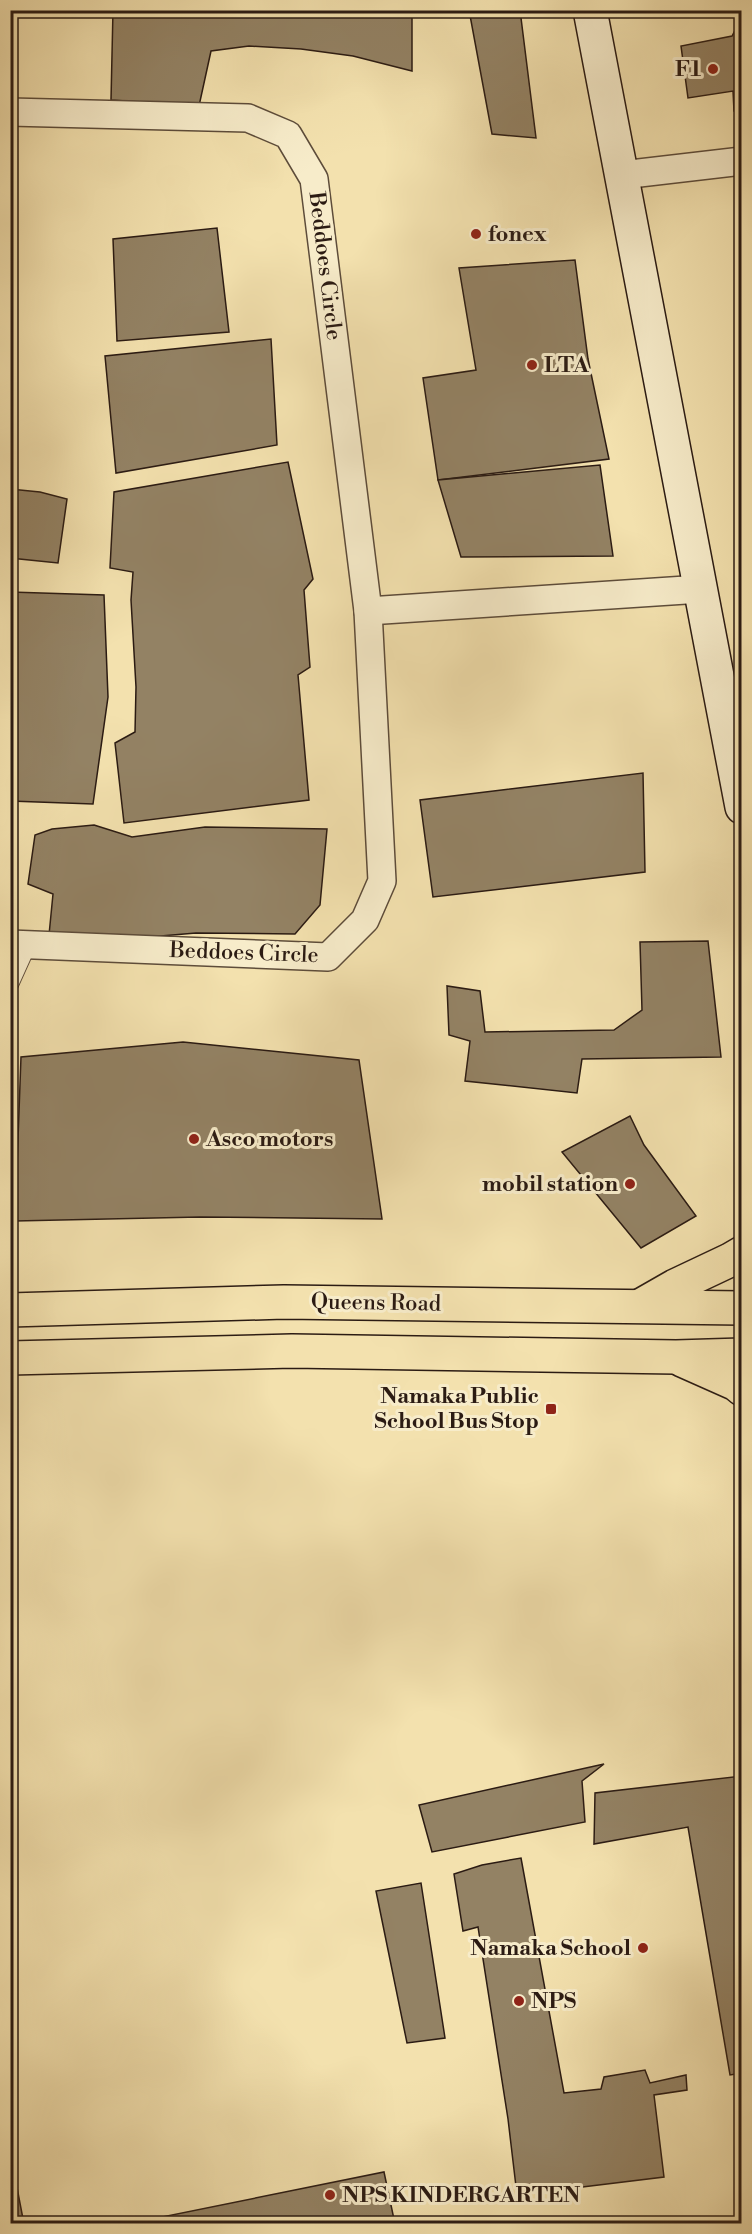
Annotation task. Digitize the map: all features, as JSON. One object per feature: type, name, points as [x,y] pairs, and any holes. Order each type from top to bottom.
[{"type":"main road","points":[[590,10],[741,807]]},
{"type":"main road","points":[[638,1307],[675,1286],[730,1260],[741,1252]]},
{"type":"main road","name":"Queens Road","points":[[10,1310],[284,1302],[741,1308]]},
{"type":"main road","points":[[10,1358],[292,1351],[676,1357],[741,1355]]},
{"type":"main road","points":[[676,1357],[736,1384],[741,1389]]},
{"type":"street","name":"Beddoes Circle","points":[[10,112],[248,118],[288,135],[314,179],[368,611],[382,881],[365,920],[328,957],[20,944]]},
{"type":"street","points":[[622,175],[741,161]]},
{"type":"street","points":[[368,611],[700,589]]},
{"type":"lane","points":[[10,987],[20,944]]},
{"type":"building","points":[[113,10],[412,10],[412,71],[353,56],[301,49],[249,46],[211,51],[199,106],[111,100]]},
{"type":"building","points":[[469,10],[520,10],[536,138],[492,134]]},
{"type":"building","name":"F1","points":[[742,24],[742,110],[734,111],[733,91],[688,98],[681,46],[732,36],[738,25]]},
{"type":"building","points":[[217,228],[229,332],[117,341],[113,239]]},
{"type":"building","name":"LTA","points":[[575,260],[588,359],[609,459],[438,480],[423,378],[476,370],[459,268]]},
{"type":"building","points":[[271,339],[277,445],[116,473],[105,356]]},
{"type":"building","points":[[288,462],[313,579],[304,590],[310,667],[298,675],[309,800],[124,823],[115,743],[135,732],[136,687],[131,600],[133,572],[110,568],[114,492]]},
{"type":"building","points":[[600,465],[613,556],[461,557],[438,480]]},
{"type":"building","points":[[10,489],[40,492],[67,499],[58,563],[10,558]]},
{"type":"building","points":[[10,592],[104,595],[108,697],[93,804],[10,801]]},
{"type":"building","points":[[643,773],[645,872],[433,897],[420,800]]},
{"type":"building","points":[[94,825],[132,837],[205,827],[327,829],[320,905],[295,934],[196,933],[137,938],[49,935],[53,894],[28,884],[35,835],[52,829]]},
{"type":"building","points":[[708,941],[721,1057],[582,1059],[577,1093],[465,1081],[470,1041],[449,1035],[447,986],[480,991],[485,1032],[614,1030],[642,1010],[640,942]]},
{"type":"building","name":"Asco motors","points":[[183,1042],[359,1060],[382,1219],[200,1217],[15,1221],[21,1057]]},
{"type":"building","name":"mobil station","points":[[630,1116],[644,1145],[696,1216],[641,1248],[562,1152]]},
{"type":"building","points":[[604,1764],[582,1781],[585,1822],[432,1852],[419,1805]]},
{"type":"building","points":[[742,1776],[742,2073],[730,2075],[688,1827],[594,1844],[595,1793]]},
{"type":"building","name":"NPS","points":[[521,1858],[564,2093],[601,2089],[604,2077],[645,2070],[650,2083],[686,2075],[687,2090],[654,2095],[664,2177],[517,2195],[508,2119],[478,1927],[463,1931],[454,1874],[482,1865]]},
{"type":"building","points":[[421,1883],[445,2038],[407,2043],[376,1891]]},
{"type":"building","points":[[14,2172],[24,2224],[10,2224],[10,2173]]},
{"type":"building","name":"NPS KINDERGARTEN","points":[[384,2172],[395,2224],[159,2224],[157,2218]]},
{"type":"place","name":"F1","points":[[713,69]]},
{"type":"place","name":"fonex","points":[[476,234]]},
{"type":"place","name":"LTA","points":[[532,365]]},
{"type":"place","name":"Asco motors","points":[[194,1139]]},
{"type":"place","name":"mobil station","points":[[630,1184]]},
{"type":"place","name":"Namaka Public School Bus Stop","points":[[551,1409]]},
{"type":"place","name":"Namaka School","points":[[643,1948]]},
{"type":"place","name":"NPS","points":[[519,2001]]},
{"type":"place","name":"NPS KINDERGARTEN","points":[[330,2195]]}]
